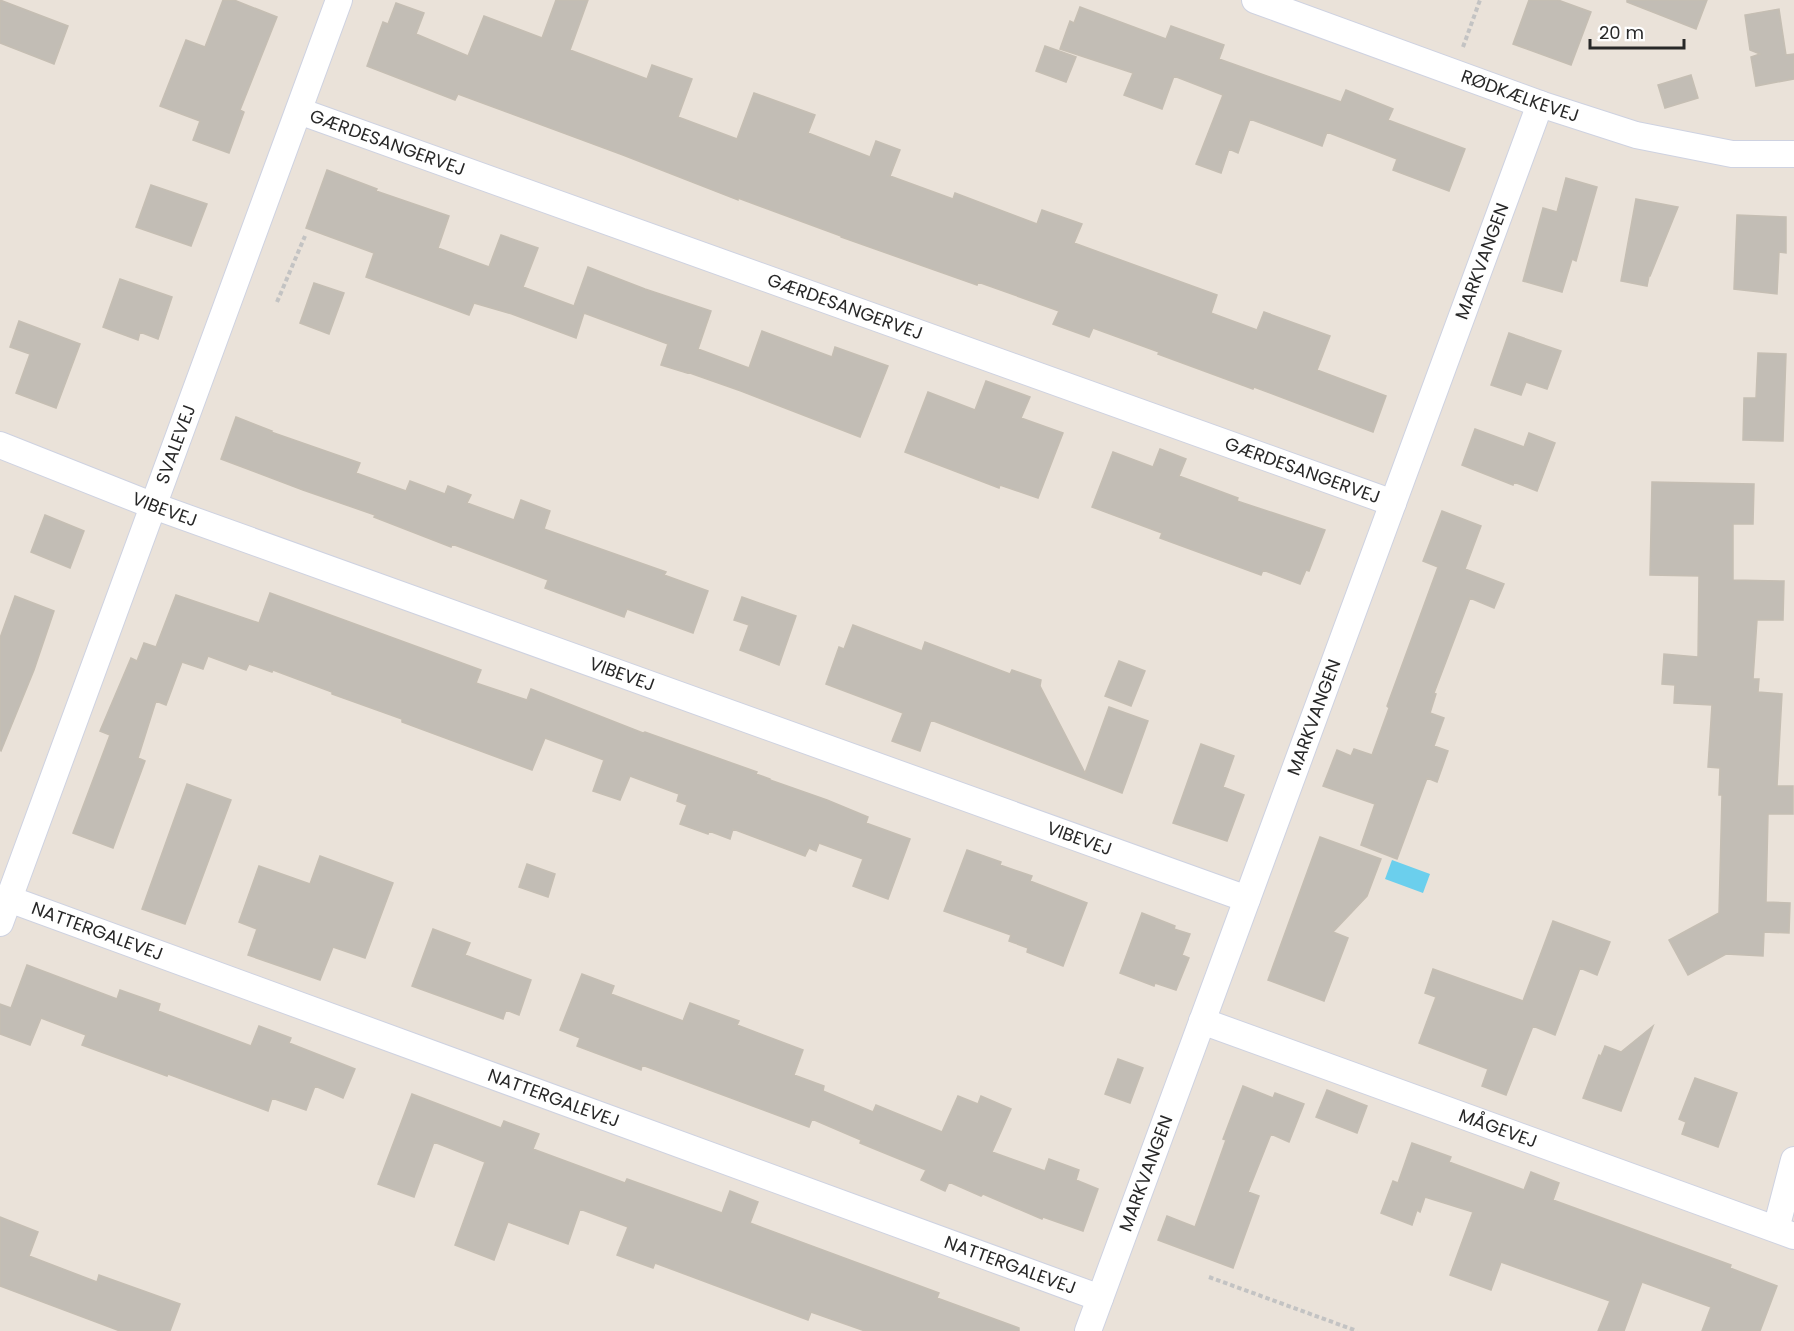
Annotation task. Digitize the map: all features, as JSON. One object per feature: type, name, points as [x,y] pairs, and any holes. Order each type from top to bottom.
[{"type":"street","name":"SVALEVEJ","points":[[0,923],[339,0]]},
{"type":"street","name":"RØDKÆLKEVEJ","points":[[1255,0],[1540,104],[1636,135],[1732,154],[1794,154]]},
{"type":"street","name":"MARKVANGEN","points":[[1088,1331],[1540,104]]},
{"type":"street","name":"GÆRDESANGERVEJ","points":[[299,111],[1393,503]]},
{"type":"street","name":"VIBEVEJ","points":[[0,445],[154,506],[1247,899]]},
{"type":"street","name":"NATTERGALEVEJ","points":[[9,898],[1100,1298]]},
{"type":"street","name":"MÅGEVEJ","points":[[1202,1021],[1785,1232]]},
{"type":"street","points":[[1785,1232],[1794,1160]]},
{"type":"path","points":[[1453,73],[1480,0]]},
{"type":"path","points":[[278,302],[305,236]]},
{"type":"path","points":[[1209,1277],[1357,1331]]},
{"type":"water","points":[[1392,860],[1430,874],[1423,893],[1385,879]]},
{"type":"building","points":[[0,0],[68,26],[54,64],[0,43]]},
{"type":"building","points":[[223,0],[234,0],[277,17],[240,110],[244,112],[229,153],[193,140],[200,121],[160,106],[186,40],[205,47]]},
{"type":"building","points":[[556,0],[588,0],[570,50],[647,79],[652,65],[692,79],[678,117],[737,139],[754,93],[815,115],[808,133],[870,157],[876,141],[900,150],[890,176],[953,199],[955,193],[1037,224],[1042,210],[1082,224],[1074,243],[1217,295],[1211,313],[1257,330],[1264,312],[1330,336],[1317,370],[1386,396],[1373,432],[1093,328],[1089,337],[1053,324],[1059,311],[978,282],[977,285],[738,198],[738,200],[458,94],[455,100],[367,66],[383,22],[388,24],[396,3],[424,13],[416,34],[468,56],[484,16],[542,38]]},
{"type":"building","points":[[1529,0],[1558,0],[1591,12],[1571,65],[1513,44]]},
{"type":"building","points":[[1627,0],[1707,0],[1696,29],[1627,2]]},
{"type":"building","points":[[1080,7],[1166,39],[1171,26],[1224,45],[1219,59],[1341,102],[1346,90],[1393,109],[1388,120],[1465,149],[1449,191],[1393,170],[1397,159],[1327,132],[1322,146],[1250,119],[1238,153],[1229,149],[1221,173],[1196,164],[1223,95],[1174,76],[1162,109],[1124,95],[1133,73],[1060,49],[1070,21],[1074,23]]},
{"type":"building","points":[[1779,9],[1786,55],[1794,54],[1794,79],[1756,86],[1751,57],[1760,54],[1750,50],[1745,15]]},
{"type":"building","points":[[1045,46],[1076,57],[1066,82],[1036,71]]},
{"type":"building","points":[[1691,75],[1698,98],[1665,108],[1658,85]]},
{"type":"building","points":[[327,170],[377,189],[376,191],[449,216],[438,248],[489,267],[501,235],[538,248],[523,287],[574,306],[588,267],[711,311],[698,349],[749,368],[762,331],[832,357],[835,347],[888,366],[860,437],[741,391],[661,365],[668,344],[584,313],[576,338],[512,314],[474,303],[469,315],[366,277],[374,253],[306,228]]},
{"type":"building","points":[[1566,178],[1597,187],[1576,261],[1572,259],[1562,292],[1523,281],[1543,208],[1557,212]]},
{"type":"building","points":[[151,185],[207,204],[191,246],[136,227]]},
{"type":"building","points":[[1636,199],[1678,207],[1647,286],[1621,281]]},
{"type":"building","points":[[1737,215],[1786,217],[1786,253],[1779,252],[1777,294],[1734,289]]},
{"type":"building","points":[[120,279],[172,297],[158,339],[140,332],[138,340],[103,327]]},
{"type":"building","points":[[314,283],[344,293],[329,334],[300,323]]},
{"type":"building","points":[[19,321],[80,344],[56,408],[16,393],[30,354],[10,347]]},
{"type":"building","points":[[1509,333],[1561,351],[1547,389],[1526,382],[1521,395],[1491,385]]},
{"type":"building","points":[[1758,353],[1786,354],[1783,441],[1743,440],[1744,398],[1756,398]]},
{"type":"building","points":[[986,381],[1030,397],[1021,418],[1063,433],[1038,498],[1000,485],[999,488],[905,452],[928,392],[975,410]]},
{"type":"building","points":[[236,417],[271,432],[360,463],[356,473],[406,491],[410,481],[445,494],[448,486],[471,495],[467,503],[514,520],[521,500],[550,511],[544,529],[666,572],[664,575],[708,591],[693,633],[627,609],[624,617],[545,588],[548,580],[452,544],[451,547],[374,517],[375,515],[221,459]]},
{"type":"building","points":[[1475,429],[1524,447],[1529,433],[1555,443],[1537,491],[1514,482],[1513,485],[1462,465]]},
{"type":"building","points":[[1160,449],[1186,459],[1179,476],[1238,498],[1237,501],[1325,530],[1309,571],[1306,570],[1300,584],[1263,570],[1261,575],[1160,538],[1162,533],[1092,507],[1113,452],[1153,467]]},
{"type":"building","points":[[1652,482],[1754,484],[1753,524],[1733,524],[1733,580],[1784,581],[1783,620],[1757,620],[1753,679],[1759,679],[1758,692],[1782,694],[1777,786],[1793,786],[1793,814],[1768,814],[1766,902],[1790,903],[1789,933],[1764,932],[1763,956],[1726,954],[1688,975],[1669,940],[1719,913],[1722,795],[1719,795],[1720,768],[1708,767],[1712,705],[1674,703],[1675,685],[1662,684],[1664,654],[1698,657],[1699,576],[1650,575]]},
{"type":"building","points":[[1442,511],[1481,526],[1465,569],[1504,584],[1494,608],[1470,598],[1434,693],[1436,694],[1430,713],[1444,718],[1434,746],[1448,751],[1437,782],[1427,778],[1397,859],[1361,845],[1375,804],[1323,786],[1337,750],[1351,756],[1354,749],[1372,755],[1389,708],[1387,706],[1438,567],[1423,561]]},
{"type":"building","points":[[45,515],[84,531],[70,568],[31,552]]},
{"type":"building","points":[[270,593],[481,670],[476,683],[527,700],[531,689],[643,733],[757,772],[756,774],[770,780],[868,817],[866,823],[910,839],[888,899],[853,886],[863,859],[819,843],[816,851],[809,848],[805,856],[733,829],[730,839],[709,831],[708,834],[680,824],[687,805],[677,801],[679,794],[630,776],[620,800],[593,791],[604,760],[545,738],[532,770],[402,722],[402,719],[273,670],[272,672],[249,664],[246,670],[208,656],[203,669],[182,662],[166,705],[156,701],[138,758],[145,761],[113,848],[73,833],[110,735],[100,731],[131,658],[137,661],[144,643],[156,647],[176,595],[259,623]]},
{"type":"building","points":[[15,596],[54,611],[34,670],[1,751],[0,638]]},
{"type":"building","points":[[742,597],[796,616],[779,665],[740,650],[749,625],[734,620]]},
{"type":"building","points":[[853,625],[922,651],[925,642],[1010,674],[1012,670],[1041,680],[1040,686],[1085,773],[1109,707],[1148,721],[1122,793],[931,720],[920,751],[892,741],[903,713],[826,684],[839,647],[844,649]]},
{"type":"building","points":[[1119,661],[1145,671],[1131,706],[1105,696]]},
{"type":"building","points":[[1201,744],[1234,756],[1223,787],[1244,795],[1227,841],[1173,823]]},
{"type":"building","points":[[187,784],[231,800],[185,924],[142,909]]},
{"type":"building","points":[[1320,837],[1381,859],[1367,896],[1333,932],[1348,938],[1324,1001],[1268,980]]},
{"type":"building","points":[[967,850],[1032,876],[1030,881],[1087,903],[1063,966],[1027,952],[1028,948],[1009,941],[1011,935],[944,911]]},
{"type":"building","points":[[320,856],[393,883],[365,958],[333,947],[320,980],[248,955],[257,929],[239,922],[259,866],[310,884]]},
{"type":"building","points":[[527,864],[555,874],[548,897],[519,887]]},
{"type":"building","points":[[1142,913],[1175,926],[1174,929],[1190,934],[1182,955],[1189,958],[1176,990],[1155,983],[1154,986],[1120,973]]},
{"type":"building","points":[[1553,921],[1610,942],[1597,975],[1580,968],[1555,1035],[1533,1026],[1506,1095],[1482,1086],[1488,1069],[1419,1043],[1436,997],[1425,993],[1433,969],[1523,1001]]},
{"type":"building","points":[[433,929],[470,943],[465,955],[531,980],[519,1015],[506,1010],[503,1019],[412,986]]},
{"type":"building","points":[[27,965],[117,999],[120,990],[160,1004],[158,1011],[251,1046],[259,1026],[291,1038],[289,1043],[355,1069],[343,1098],[315,1086],[306,1110],[272,1098],[268,1111],[82,1045],[86,1035],[41,1018],[30,1045],[0,1034],[0,1004],[11,1008]]},
{"type":"building","points":[[582,974],[614,986],[611,994],[683,1021],[690,1003],[739,1021],[737,1025],[803,1050],[794,1075],[824,1086],[823,1091],[873,1112],[876,1105],[942,1132],[958,1096],[978,1104],[981,1096],[1011,1109],[992,1152],[1045,1171],[1049,1159],[1079,1170],[1076,1180],[1098,1189],[1083,1231],[1043,1217],[1042,1219],[949,1182],[945,1191],[921,1180],[926,1170],[860,1143],[861,1140],[812,1119],[809,1127],[642,1065],[641,1070],[577,1046],[580,1038],[560,1030]]},
{"type":"building","points":[[1653,1026],[1621,1111],[1583,1098],[1599,1055],[1601,1056],[1605,1046],[1621,1052]]},
{"type":"building","points":[[1118,1059],[1143,1068],[1130,1103],[1105,1094]]},
{"type":"building","points":[[1695,1078],[1737,1093],[1718,1147],[1682,1134],[1686,1122],[1679,1119]]},
{"type":"building","points":[[1243,1086],[1273,1098],[1275,1093],[1304,1104],[1289,1142],[1271,1134],[1248,1192],[1259,1196],[1233,1268],[1158,1240],[1167,1216],[1195,1227],[1226,1140],[1223,1139]]},
{"type":"building","points":[[1327,1090],[1367,1106],[1357,1133],[1316,1117]]},
{"type":"building","points":[[412,1094],[501,1128],[504,1121],[539,1134],[533,1149],[625,1183],[627,1179],[722,1213],[730,1191],[758,1202],[750,1223],[939,1293],[937,1298],[1019,1328],[1019,1331],[865,1331],[811,1312],[808,1320],[655,1263],[653,1268],[617,1255],[628,1227],[580,1209],[568,1244],[508,1222],[494,1260],[455,1245],[485,1162],[434,1142],[414,1197],[378,1184]]},
{"type":"building","points":[[1412,1143],[1451,1157],[1449,1162],[1524,1190],[1531,1172],[1559,1183],[1553,1200],[1731,1265],[1730,1268],[1777,1286],[1760,1331],[1702,1331],[1711,1307],[1642,1282],[1624,1331],[1598,1331],[1610,1301],[1501,1262],[1491,1290],[1450,1275],[1473,1212],[1425,1197],[1412,1225],[1381,1213],[1393,1181],[1398,1183]]},
{"type":"building","points":[[0,1217],[38,1232],[29,1256],[97,1282],[99,1275],[180,1304],[170,1331],[120,1331],[0,1286]]}]
